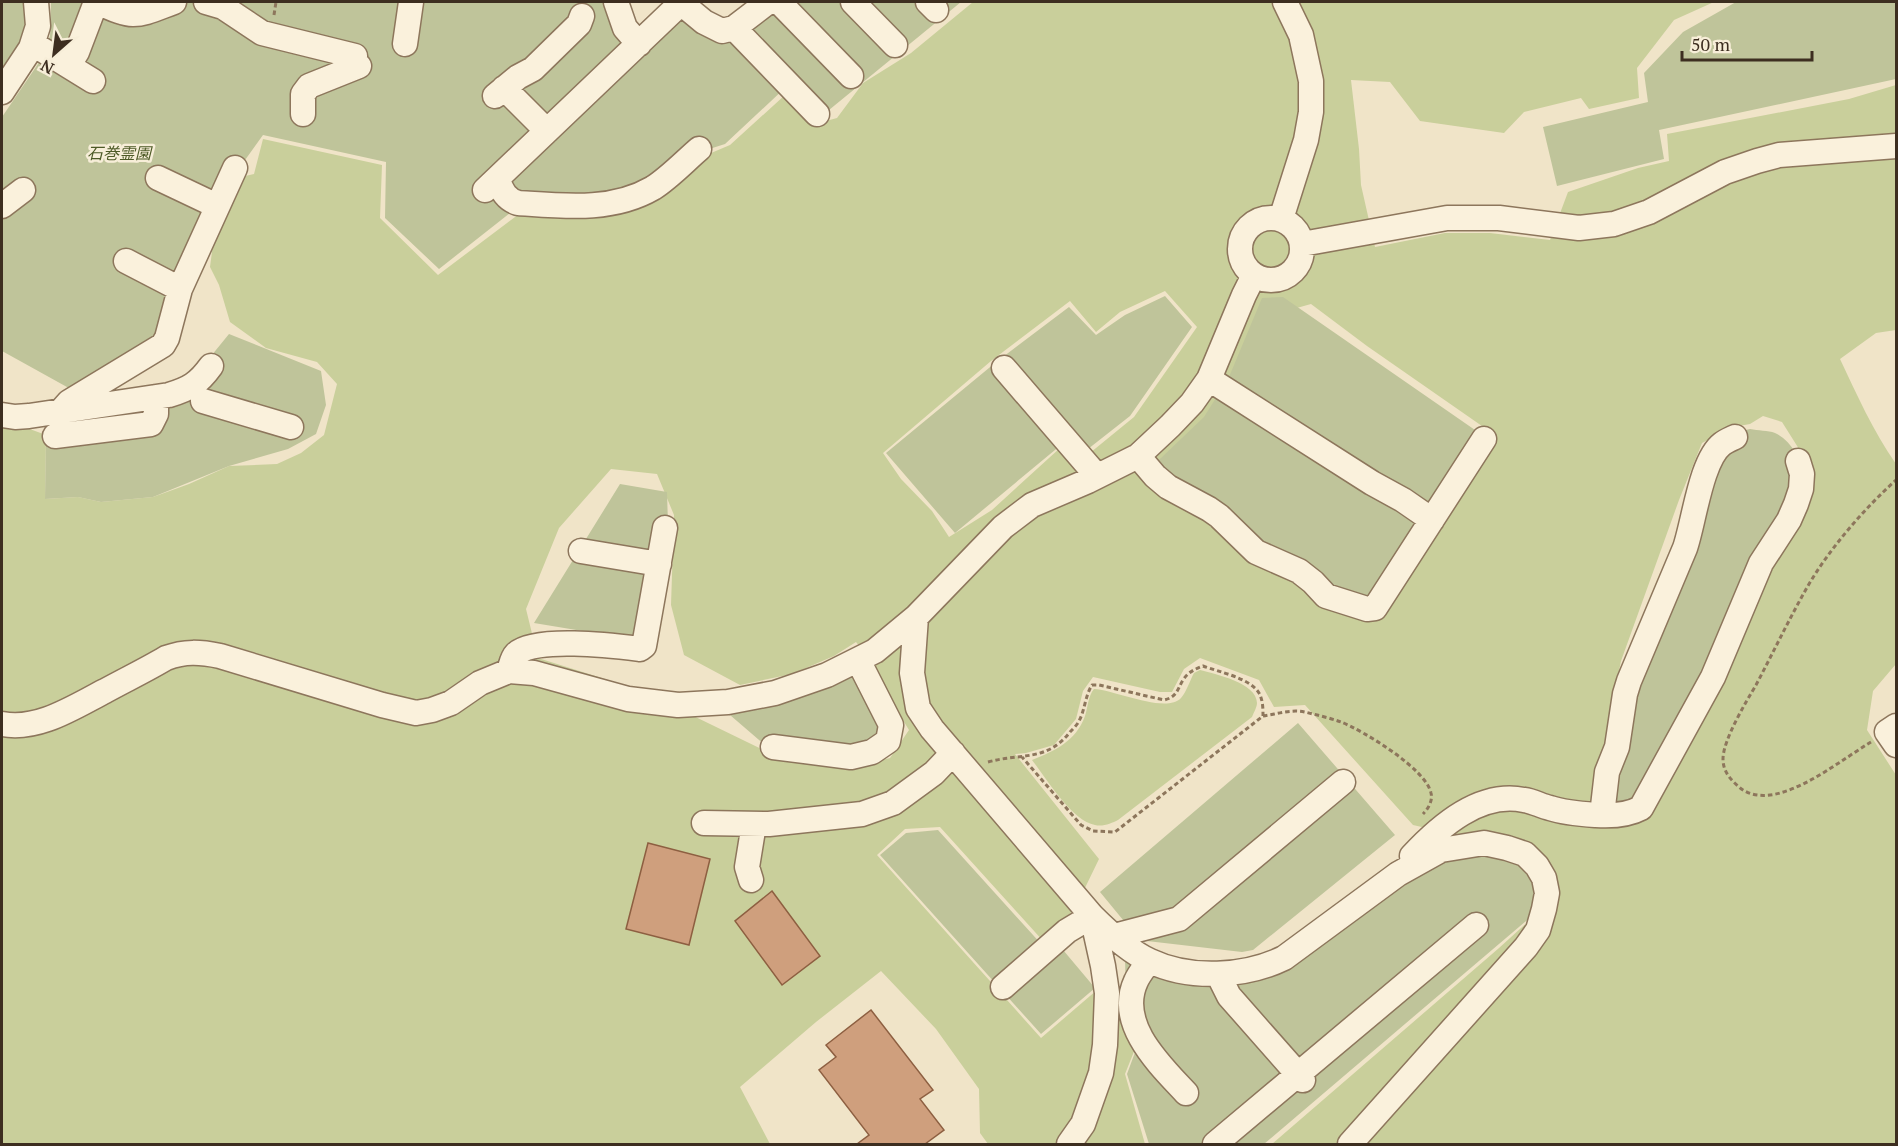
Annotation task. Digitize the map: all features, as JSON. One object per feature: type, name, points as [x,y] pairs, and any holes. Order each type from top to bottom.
[{"type":"street","points":[[2,92],[33,44],[38,26],[36,2]]},
{"type":"street","points":[[69,65],[97,2],[126,14],[142,15],[174,2]]},
{"type":"street","points":[[206,2],[223,7],[262,33],[357,61],[309,86],[303,94],[303,114]]},
{"type":"street","points":[[405,44],[411,2]]},
{"type":"street","points":[[616,2],[625,28],[639,44]]},
{"type":"street","points":[[699,149],[653,188],[616,203],[568,206],[518,203],[510,201],[491,184],[681,3],[712,27],[722,31],[734,28],[768,2]]},
{"type":"street","points":[[779,2],[851,76]]},
{"type":"street","points":[[853,2],[895,45]]},
{"type":"street","points":[[1281,219],[1306,140],[1311,112],[1311,81],[1301,35],[1285,2]]},
{"type":"street","points":[[547,130],[500,92],[518,77],[534,69],[579,24],[582,16]]},
{"type":"street","points":[[734,28],[817,114]]},
{"type":"street","points":[[33,44],[93,81]]},
{"type":"street","points":[[1302,244],[1447,218],[1499,218],[1579,228],[1614,224],[1649,212],[1725,172],[1757,161],[1779,155],[1896,146]]},
{"type":"street","points":[[62,411],[69,402],[163,345],[180,289],[235,168]]},
{"type":"street","points":[[158,178],[217,206]]},
{"type":"street","points":[[1262,219],[1281,219],[1295,229],[1300,236],[1302,244],[1300,262],[1289,275],[1272,280],[1254,275],[1242,260],[1241,240],[1246,231],[1262,219]]},
{"type":"street","points":[[126,261],[180,289]]},
{"type":"street","points":[[2,739],[31,724],[55,717],[166,658],[182,652],[220,656],[382,705],[416,713],[451,703],[480,683],[509,671],[534,673],[628,699],[678,705],[728,702],[775,693],[827,675],[875,651],[916,617],[1003,527],[1032,506],[1138,456],[1192,404],[1209,379],[1254,275]]},
{"type":"street","points":[[200,400],[201,380],[211,366]]},
{"type":"street","points":[[1004,368],[1097,477]]},
{"type":"street","points":[[1209,379],[1432,520]]},
{"type":"street","points":[[2,415],[15,417],[62,411],[181,392],[200,400],[291,427]]},
{"type":"street","points":[[55,436],[151,424],[156,414],[156,397]]},
{"type":"street","points":[[1602,815],[1607,772],[1617,747],[1629,681],[1685,548],[1705,472],[1722,444],[1735,437]]},
{"type":"street","points":[[1138,456],[1168,487],[1219,516],[1256,552],[1299,571],[1326,596],[1367,609],[1375,608],[1484,439]]},
{"type":"street","points":[[1398,874],[1414,854],[1455,818],[1489,801],[1508,798],[1524,800],[1577,814],[1632,813],[1641,808],[1713,677],[1761,563],[1792,512],[1801,489],[1802,474],[1798,461]]},
{"type":"street","points":[[509,671],[514,655],[524,648],[543,644],[580,644],[640,649],[644,646],[665,528]]},
{"type":"street","points":[[581,551],[659,564]]},
{"type":"street","points":[[916,617],[912,673],[918,708],[932,729],[1092,916],[1114,936],[1149,961],[1189,972],[1218,974],[1267,966],[1284,958],[1398,874],[1441,850],[1484,843],[1525,854],[1537,866],[1544,878],[1547,893],[1538,930],[1526,947],[1350,1144]]},
{"type":"street","points":[[773,747],[851,758],[872,752],[888,741],[891,725],[858,660]]},
{"type":"street","points":[[2,724],[31,724]]},
{"type":"street","points":[[704,823],[769,824],[862,814],[893,803],[934,773],[959,761]]},
{"type":"street","points":[[1114,936],[1179,919],[1343,782]]},
{"type":"street","points":[[751,880],[747,867],[754,824]]},
{"type":"street","points":[[1003,987],[1067,931],[1092,916]]},
{"type":"street","points":[[1069,1144],[1083,1124],[1101,1073],[1105,1045],[1107,993],[1092,916]]},
{"type":"street","points":[[1215,1144],[1300,1077],[1476,925]]},
{"type":"street","points":[[1149,961],[1135,982],[1132,1014],[1142,1041],[1186,1093]]},
{"type":"street","points":[[1218,974],[1229,996],[1300,1077]]},
{"type":"path","points":[[1893,734],[1798,787],[1778,794],[1763,796],[1742,790],[1726,772],[1723,761],[1724,750],[1742,710],[1810,583],[1867,508],[1896,480]]},
{"type":"path","points":[[959,761],[1022,757],[1056,747],[1079,722],[1092,685],[1164,700],[1172,698],[1178,692],[1183,680],[1193,670],[1203,666],[1249,682],[1259,692],[1263,716]]},
{"type":"path","points":[[1022,757],[1081,825],[1093,831],[1115,832],[1263,716],[1302,711],[1343,723],[1398,756],[1416,770],[1431,793],[1428,810],[1420,818]]},
{"type":"green space","points":[[2,2],[28,2],[26,40],[2,79]]},
{"type":"green space","name":"石巻霊園","points":[[51,2],[622,2],[639,36],[674,2],[728,24],[757,2],[961,2],[818,119],[786,87],[725,144],[703,151],[658,192],[515,209],[439,269],[385,218],[386,162],[263,135],[240,167],[171,343],[85,397],[2,351],[2,117],[42,58],[50,36]]},
{"type":"green space","points":[[973,2],[1714,2],[1674,20],[1637,68],[1639,98],[1589,109],[1581,98],[1524,112],[1504,133],[1420,121],[1390,82],[1351,80],[1361,185],[1375,247],[1445,233],[1490,233],[1550,240],[1568,192],[1638,168],[1669,161],[1667,134],[1849,99],[1896,85],[1896,330],[1876,333],[1840,359],[1873,426],[1896,464],[1896,664],[1873,691],[1867,730],[1896,775],[1896,1144],[1272,1144],[1499,948],[1530,920],[1557,888],[1490,833],[1452,834],[1413,825],[1305,705],[1274,707],[1259,680],[1200,658],[1184,669],[1172,692],[1160,692],[1093,677],[1083,691],[1076,719],[1054,745],[1015,754],[1099,859],[1066,921],[1044,942],[940,827],[905,829],[877,855],[1041,1038],[1097,990],[1124,1015],[1135,1049],[1125,1074],[1145,1144],[988,1144],[980,1133],[979,1089],[936,1029],[881,971],[816,1022],[740,1087],[770,1144],[2,1144],[2,423],[46,435],[45,499],[78,497],[101,502],[153,497],[229,466],[277,464],[301,453],[324,435],[337,384],[317,362],[266,348],[230,322],[219,285],[210,267],[213,244],[241,177],[254,174],[263,139],[382,165],[380,218],[438,275],[519,214],[704,156],[730,145],[785,95],[815,124],[837,118],[863,83],[911,53]],"holes":[[[1165,291],[1197,327],[1134,417],[1074,466],[1060,448],[992,510],[949,537],[932,511],[901,479],[883,453],[991,361],[1070,301],[1096,332],[1120,312]],[[1311,304],[1492,433],[1445,521],[1379,620],[1322,605],[1295,580],[1242,556],[1219,528],[1286,311]],[[1763,416],[1782,422],[1811,468],[1614,696],[1621,661],[1702,443],[1733,427],[1750,424]],[[611,469],[657,474],[674,515],[671,605],[684,655],[740,685],[792,674],[834,656],[856,642],[874,665],[909,730],[890,758],[865,764],[784,760],[640,690],[538,658],[526,609],[559,528]]]},
{"type":"green space","points":[[1736,2],[1896,2],[1896,79],[1659,130],[1664,159],[1557,186],[1543,127],[1648,102],[1644,73],[1683,32]]},
{"type":"green space","points":[[1165,296],[1192,327],[1130,416],[1074,460],[1061,445],[955,533],[886,453],[995,363],[1069,307],[1096,335],[1125,315]]},
{"type":"green space","points":[[1283,297],[1488,439],[1368,613],[1146,470],[1204,417],[1229,377],[1262,298]]},
{"type":"green space","points":[[229,334],[321,371],[326,405],[316,434],[288,449],[229,466],[153,497],[101,502],[78,497],[45,499],[46,435],[54,420],[138,407],[207,361]]},
{"type":"green space","points":[[1750,429],[1772,432],[1786,440],[1798,457],[1805,476],[1644,810],[1601,800],[1679,553],[1737,432]]},
{"type":"green space","points":[[620,484],[667,492],[668,525],[649,642],[534,623]]},
{"type":"green space","points":[[871,669],[891,748],[773,752],[730,715],[776,705]]},
{"type":"green space","points":[[1200,670],[1234,680],[1250,690],[1257,703],[1252,717],[1118,820],[1098,825],[1086,822],[1077,816],[1060,798],[1032,760],[1057,749],[1070,739],[1081,725],[1094,689],[1152,702],[1174,702],[1181,698],[1194,673]]},
{"type":"green space","points":[[1298,723],[1395,835],[1253,950],[1242,952],[1147,941],[1128,926],[1100,892]]},
{"type":"green space","points":[[938,830],[1043,946],[1053,938],[1095,988],[1041,1034],[880,855],[906,833]]},
{"type":"green space","points":[[1473,851],[1497,855],[1521,866],[1530,878],[1536,896],[1533,915],[1264,1144],[1149,1144],[1127,1074],[1137,1047],[1126,1006],[1125,956],[1202,981],[1330,935],[1453,855]]},
{"type":"building","points":[[648,843],[710,859],[689,945],[626,929]]},
{"type":"building","points":[[772,891],[820,956],[782,985],[735,921]]},
{"type":"building","points":[[871,1010],[933,1090],[920,1099],[944,1130],[925,1144],[857,1144],[869,1135],[819,1070],[836,1057],[826,1045]]}]
